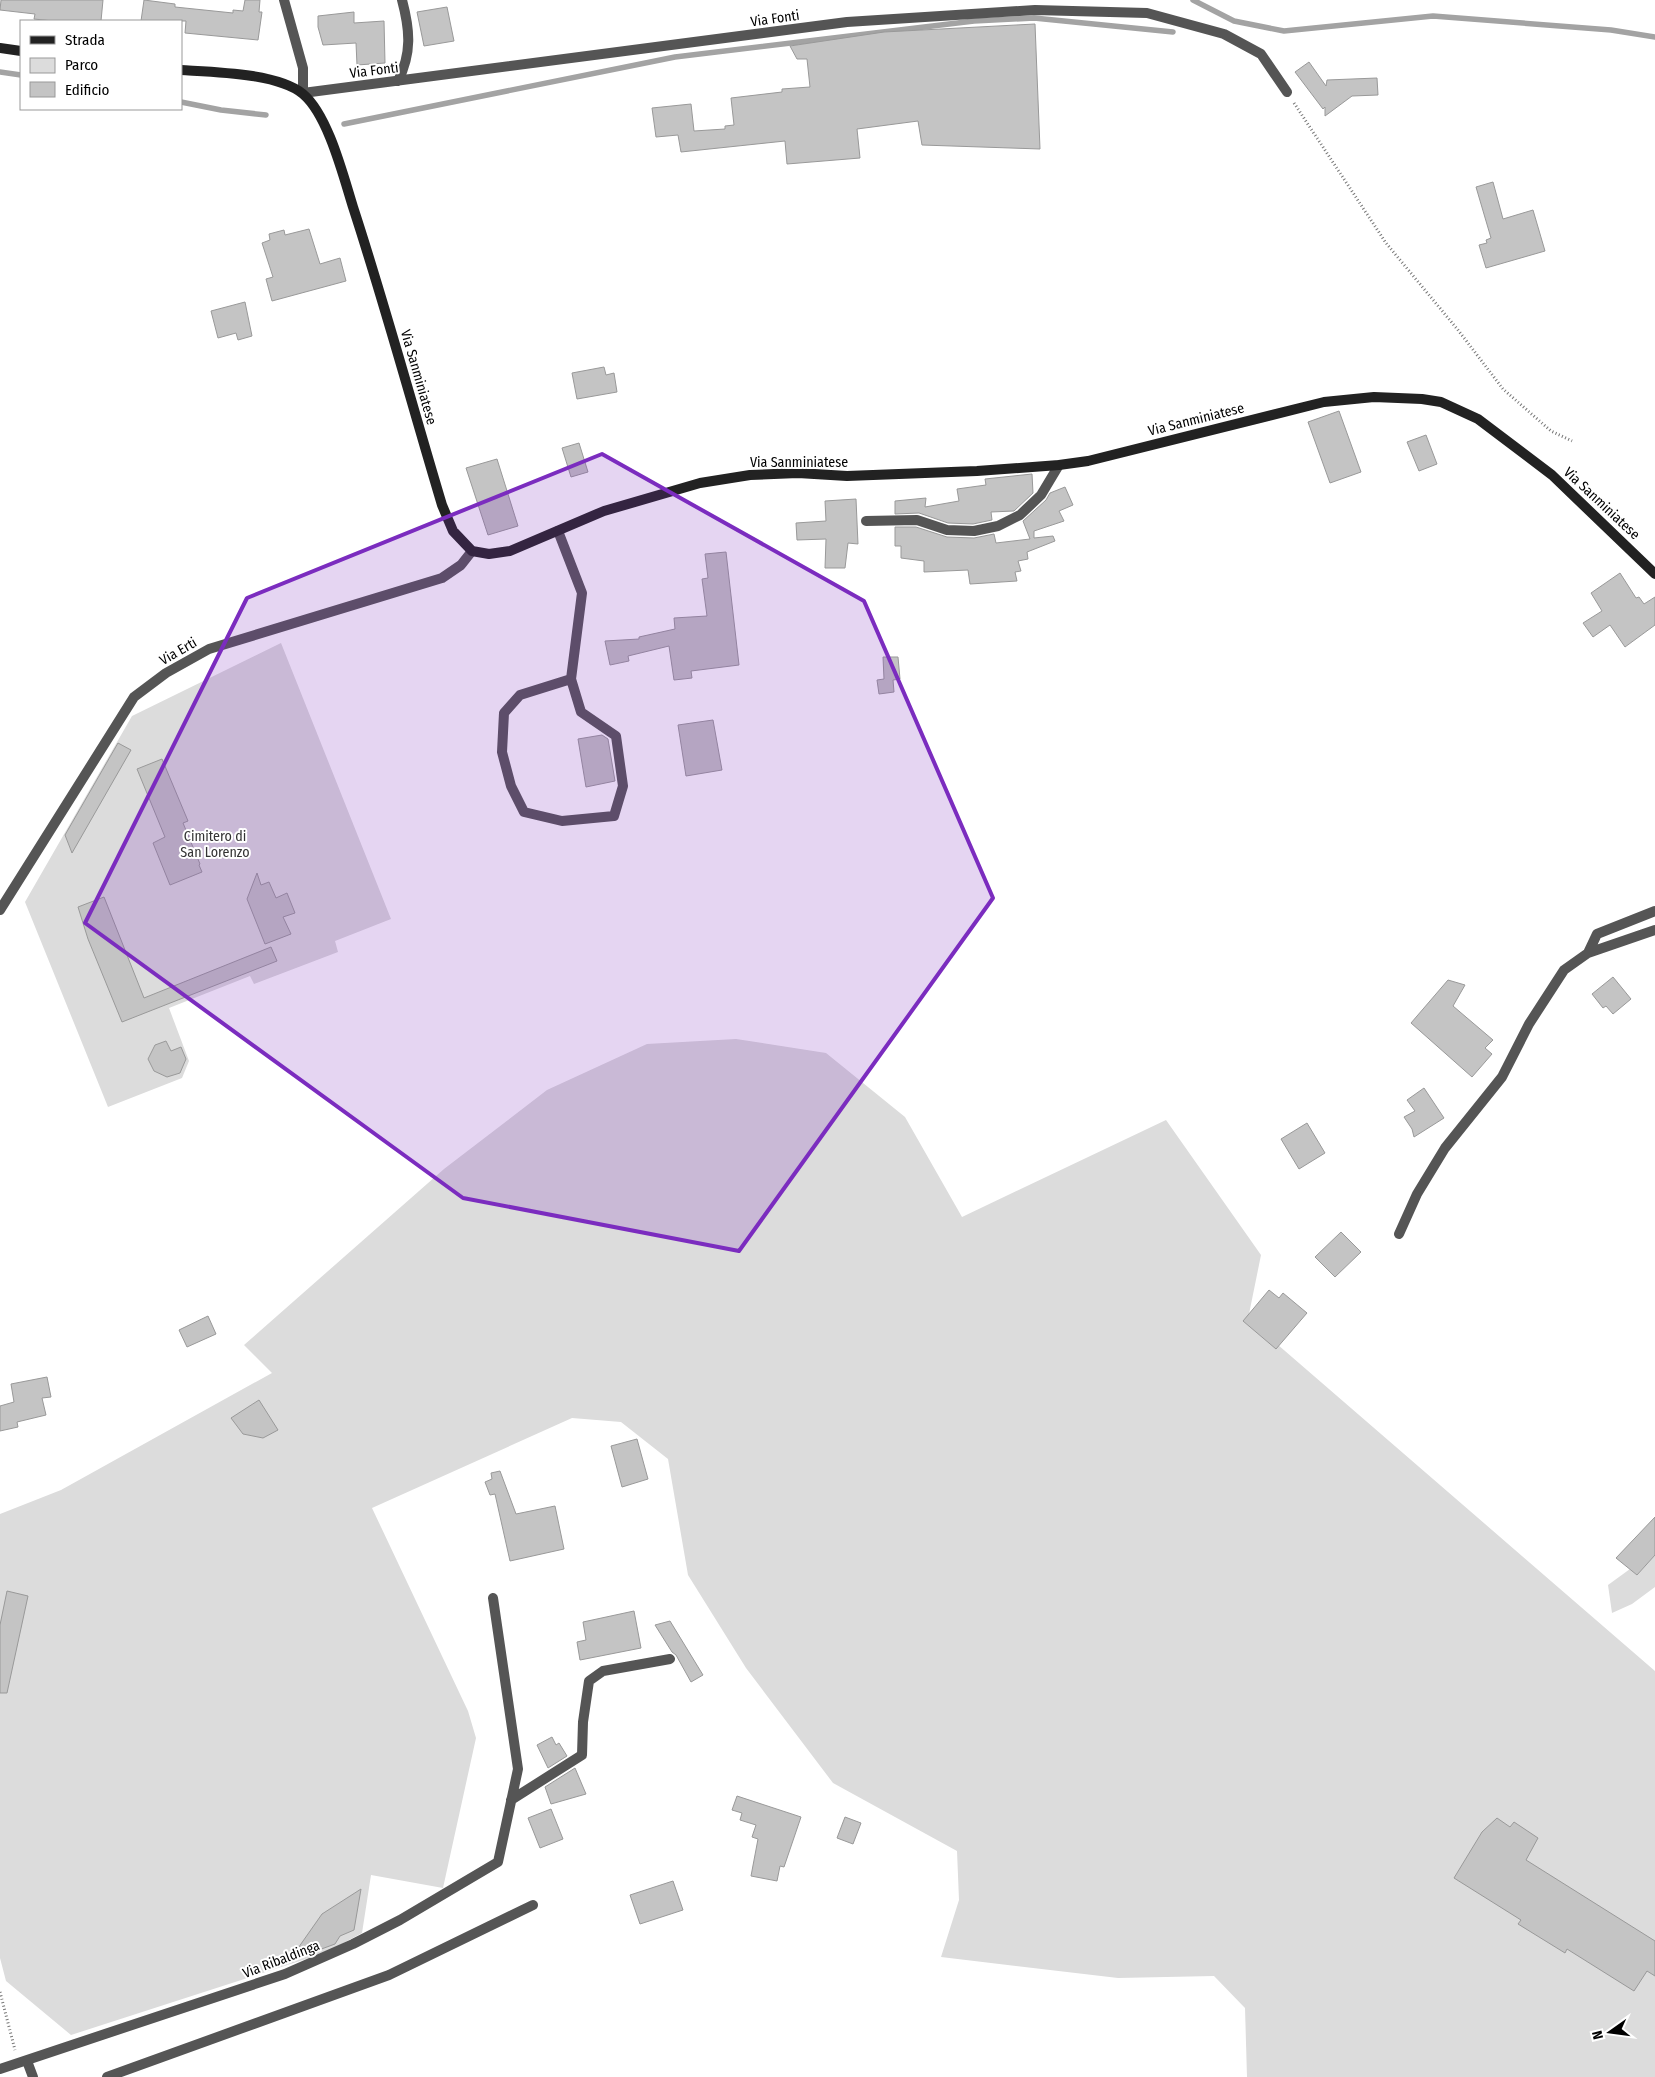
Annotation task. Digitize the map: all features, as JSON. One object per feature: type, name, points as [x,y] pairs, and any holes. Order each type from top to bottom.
[{"type":"main road","points":[[0,48],[20,51]]},
{"type":"main road","name":"Via Sanminiatese","points":[[182,70],[238,74],[286,85],[302,93],[318,113],[334,148],[372,266],[442,505],[453,531],[472,551],[489,554],[510,550],[604,511],[700,483],[750,475],[798,473],[848,476],[977,471],[1059,465],[1088,461],[1324,402],[1374,397],[1422,399],[1441,402],[1461,410],[1493,429],[1552,475],[1655,574]]},
{"type":"street","points":[[284,0],[303,68],[302,93]]},
{"type":"street","points":[[398,81],[406,66],[409,46],[407,20],[402,0]]},
{"type":"street","name":"Via Fonti","points":[[302,93],[847,22],[1035,10],[1147,13],[1224,34],[1261,54],[1287,92]]},
{"type":"street","points":[[866,521],[917,520],[947,530],[974,531],[998,526],[1020,516],[1041,495],[1059,465]]},
{"type":"street","points":[[558,531],[582,593],[571,679],[581,712],[616,736],[623,786],[614,816],[562,821],[524,812],[511,786],[502,752],[504,714],[520,695],[571,679]]},
{"type":"street","name":"Via Erti","points":[[0,910],[134,697],[166,673],[210,649],[442,578],[462,565],[472,551]]},
{"type":"street","points":[[1588,953],[1597,934],[1655,911]]},
{"type":"street","points":[[1399,1234],[1421,1186],[1445,1148],[1502,1077],[1530,1024],[1564,970],[1588,953],[1655,930]]},
{"type":"street","name":"Via Ribaldinga","points":[[0,2070],[285,1974],[353,1944],[400,1920],[498,1862],[518,1769],[493,1598]]},
{"type":"street","points":[[511,1800],[582,1755],[583,1722],[589,1681],[603,1671],[670,1659]]},
{"type":"street","points":[[107,2077],[389,1975],[533,1905]]},
{"type":"street","points":[[23,2062],[33,2077]]},
{"type":"path","points":[[1287,92],[1386,243],[1458,330],[1503,389],[1551,431],[1572,442]]},
{"type":"path","points":[[0,1992],[23,2062]]},
{"type":"highlighted area","points":[[602,454],[864,601],[993,898],[739,1251],[463,1198],[85,923],[247,598]]},
{"type":"green space","name":"Cimitero di San Lorenzo","points":[[281,643],[391,919],[335,941],[338,952],[254,984],[250,976],[169,1008],[189,1061],[182,1078],[108,1107],[25,902],[132,716]]},
{"type":"green space","points":[[736,1039],[826,1053],[905,1117],[962,1217],[1166,1120],[1261,1255],[1248,1319],[1655,1671],[1655,2077],[1247,2077],[1245,2008],[1214,1976],[1118,1978],[941,1957],[959,1900],[957,1851],[833,1783],[746,1668],[688,1575],[668,1459],[621,1422],[572,1418],[372,1508],[468,1711],[476,1738],[443,1888],[371,1875],[362,1933],[336,1947],[306,1959],[71,2035],[6,1981],[0,1958],[0,1514],[61,1490],[272,1373],[244,1345],[444,1169],[547,1090],[647,1044]]},
{"type":"green space","points":[[1655,1555],[1655,1587],[1632,1604],[1612,1613],[1608,1585],[1630,1569],[1637,1575]]},
{"type":"building","points":[[1,0],[103,0],[101,20],[44,20],[34,19],[35,14],[0,10]]},
{"type":"building","points":[[144,0],[175,4],[175,7],[233,13],[233,10],[243,11],[245,0],[260,0],[259,12],[262,12],[258,40],[185,33],[186,21],[182,20],[141,20]]},
{"type":"building","points":[[447,7],[454,41],[424,46],[417,12]]},
{"type":"building","points":[[354,12],[354,23],[384,21],[385,63],[357,65],[356,43],[323,45],[318,27],[318,16]]},
{"type":"building","points":[[1035,24],[1040,149],[922,145],[918,121],[857,129],[860,158],[787,164],[785,141],[681,152],[678,135],[656,137],[652,108],[691,104],[694,131],[725,129],[725,126],[734,125],[731,98],[782,92],[782,89],[810,87],[807,59],[797,59],[790,46],[884,32]]},
{"type":"building","points":[[1309,62],[1326,86],[1327,80],[1377,78],[1378,95],[1352,96],[1325,116],[1325,107],[1323,109],[1295,72]]},
{"type":"building","points":[[1493,182],[1503,219],[1533,210],[1545,251],[1486,268],[1479,245],[1487,243],[1486,240],[1491,238],[1476,187]]},
{"type":"building","points":[[309,229],[320,264],[340,258],[346,281],[272,301],[266,279],[273,277],[262,243],[270,240],[269,234],[284,230],[285,235]]},
{"type":"building","points":[[245,302],[252,336],[238,340],[236,333],[218,338],[211,311]]},
{"type":"building","points":[[604,367],[606,375],[614,373],[617,392],[577,399],[572,373]]},
{"type":"building","points":[[1339,411],[1361,472],[1330,483],[1308,422]]},
{"type":"building","points":[[1426,435],[1437,464],[1419,471],[1407,442]]},
{"type":"building","points":[[579,443],[588,472],[571,477],[562,448]]},
{"type":"building","points":[[497,459],[518,526],[488,535],[466,468]]},
{"type":"building","points":[[1032,474],[1033,493],[1014,511],[991,512],[992,520],[973,524],[948,523],[919,513],[895,514],[895,501],[926,498],[925,507],[959,501],[957,489],[986,485],[985,479]]},
{"type":"building","points":[[1065,487],[1073,505],[1059,511],[1064,521],[1034,531],[1034,538],[1053,536],[1055,541],[1027,552],[1028,559],[1018,561],[1021,571],[1015,572],[1017,581],[970,584],[968,570],[924,572],[924,561],[901,558],[901,546],[895,546],[895,527],[916,527],[947,537],[974,538],[994,534],[996,543],[1030,539],[1023,521],[1046,500],[1050,493]]},
{"type":"building","points":[[856,499],[858,544],[848,543],[845,568],[825,568],[826,539],[797,540],[796,523],[826,521],[825,501]]},
{"type":"building","points":[[726,552],[739,665],[691,671],[692,678],[674,680],[669,646],[628,656],[629,661],[610,665],[605,641],[639,639],[639,637],[675,629],[674,618],[707,616],[702,579],[708,578],[705,554]]},
{"type":"building","points":[[1620,573],[1636,598],[1639,597],[1644,604],[1655,597],[1655,625],[1625,647],[1610,625],[1593,637],[1583,623],[1602,611],[1591,593]]},
{"type":"building","points":[[883,657],[898,657],[900,679],[893,680],[894,692],[879,694],[877,680],[884,679]]},
{"type":"building","points":[[713,720],[722,770],[686,776],[678,725]]},
{"type":"building","points":[[602,735],[608,739],[615,781],[586,787],[578,739]]},
{"type":"building","points":[[118,743],[131,750],[72,853],[65,835]]},
{"type":"building","points":[[162,759],[188,821],[183,823],[202,872],[170,885],[153,843],[165,837],[137,769]]},
{"type":"building","points":[[257,873],[261,885],[269,882],[276,898],[287,893],[295,913],[283,917],[291,934],[265,944],[247,899]]},
{"type":"building","points":[[104,897],[144,998],[271,947],[277,961],[122,1022],[88,939],[78,907]]},
{"type":"building","points":[[1613,977],[1631,999],[1613,1014],[1606,1006],[1603,1008],[1592,994]]},
{"type":"building","points":[[1448,980],[1465,985],[1453,1006],[1493,1040],[1485,1048],[1492,1054],[1472,1077],[1411,1023]]},
{"type":"building","points":[[166,1041],[171,1051],[181,1047],[186,1059],[180,1073],[167,1077],[154,1071],[148,1059],[155,1045]]},
{"type":"building","points":[[1424,1088],[1444,1118],[1414,1137],[1412,1129],[1404,1117],[1415,1111],[1407,1100]]},
{"type":"building","points":[[1307,1123],[1325,1153],[1299,1169],[1281,1139]]},
{"type":"building","points":[[1341,1232],[1361,1252],[1335,1277],[1315,1257]]},
{"type":"building","points":[[1269,1290],[1279,1298],[1283,1293],[1307,1313],[1276,1349],[1243,1321]]},
{"type":"building","points":[[208,1316],[216,1334],[187,1347],[179,1330]]},
{"type":"building","points":[[47,1377],[51,1397],[42,1398],[46,1415],[17,1422],[18,1427],[0,1431],[0,1406],[14,1402],[11,1384]]},
{"type":"building","points":[[259,1400],[278,1430],[263,1438],[243,1434],[231,1418]]},
{"type":"building","points":[[637,1439],[648,1479],[622,1487],[611,1446]]},
{"type":"building","points":[[500,1471],[516,1514],[555,1506],[564,1549],[510,1561],[495,1494],[490,1495],[485,1482],[492,1479],[491,1473]]},
{"type":"building","points":[[1655,1517],[1655,1555],[1637,1575],[1616,1558]]},
{"type":"building","points":[[7,1591],[28,1596],[7,1693],[0,1693],[0,1625]]},
{"type":"building","points":[[634,1611],[641,1648],[580,1660],[577,1642],[586,1640],[583,1622]]},
{"type":"building","points":[[670,1621],[703,1675],[691,1682],[676,1655],[672,1652],[655,1625]]},
{"type":"building","points":[[552,1737],[556,1745],[559,1743],[567,1756],[548,1768],[537,1745]]},
{"type":"building","points":[[575,1768],[586,1794],[551,1804],[545,1787]]},
{"type":"building","points":[[737,1796],[801,1817],[784,1867],[780,1866],[777,1881],[751,1876],[758,1839],[752,1837],[756,1825],[740,1820],[742,1813],[732,1810]]},
{"type":"building","points":[[551,1809],[563,1839],[540,1848],[528,1818]]},
{"type":"building","points":[[845,1817],[861,1823],[853,1844],[837,1838]]},
{"type":"building","points":[[1497,1818],[1510,1827],[1514,1822],[1538,1838],[1526,1860],[1655,1941],[1655,1976],[1647,1971],[1634,1991],[1567,1949],[1565,1953],[1518,1924],[1521,1920],[1454,1878],[1482,1832]]},
{"type":"building","points":[[673,1881],[683,1910],[640,1924],[630,1895]]},
{"type":"building","points":[[361,1889],[354,1930],[340,1936],[335,1944],[289,1961],[322,1914]]},
{"type":"waterway","points":[[1193,0],[1234,21],[1284,31],[1433,16],[1611,30],[1655,37]]},
{"type":"waterway","points":[[344,124],[675,57],[974,21],[1034,18],[1173,32]]},
{"type":"waterway","points":[[0,72],[20,75]]},
{"type":"waterway","points":[[182,102],[221,110],[266,115]]}]
